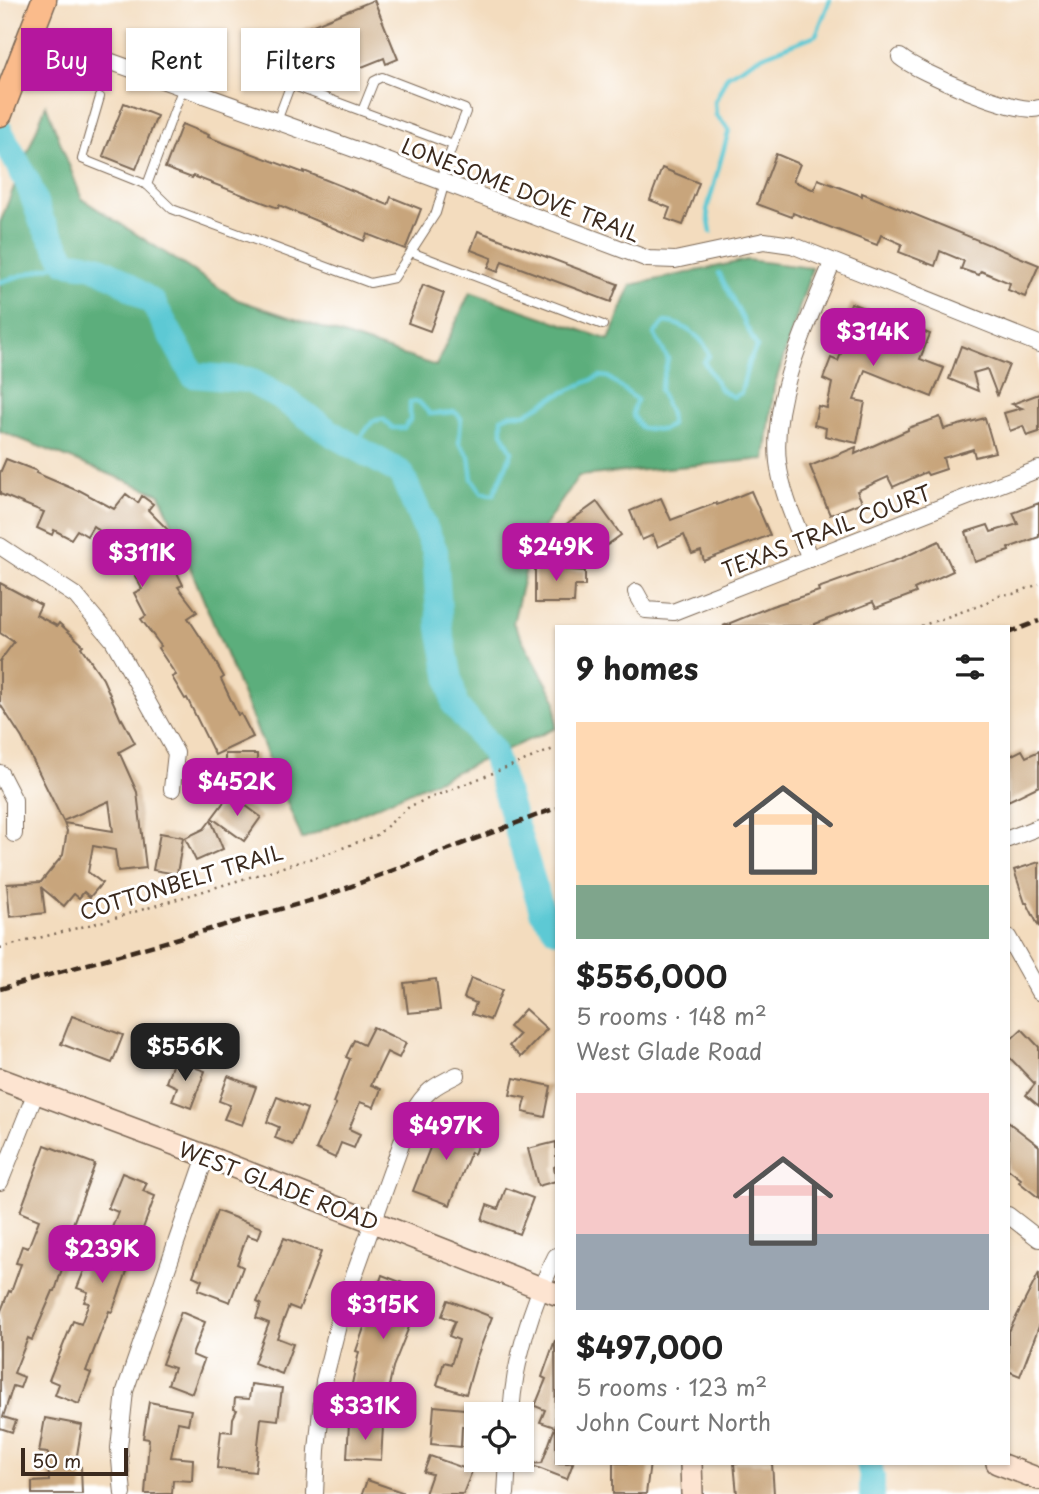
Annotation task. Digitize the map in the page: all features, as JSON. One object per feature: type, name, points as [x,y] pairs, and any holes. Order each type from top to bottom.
[{"type":"main road","points":[[33,28],[44,0]]},
{"type":"main road","points":[[0,114],[21,59]]},
{"type":"main road","name":"WEST GLADE ROAD","points":[[0,1079],[206,1156],[549,1291]]},
{"type":"main road","points":[[691,1465],[692,1494]]},
{"type":"main road","points":[[1002,1465],[1039,1479]]},
{"type":"street","points":[[900,57],[932,75],[1016,108],[1037,109]]},
{"type":"street","name":"LONESOME DOVE TRAIL","points":[[194,91],[648,259],[675,260],[764,241],[792,245],[1039,344]]},
{"type":"street","points":[[810,559],[785,494],[778,462],[778,423],[804,332],[832,263]]},
{"type":"street","name":"TEXAS TRAIL COURT","points":[[636,592],[646,610],[673,612],[1039,469]]},
{"type":"street","points":[[0,546],[76,596],[113,640],[176,753],[172,789]]},
{"type":"street","points":[[0,773],[14,800],[14,834]]},
{"type":"street","points":[[1010,838],[1039,827]]},
{"type":"street","points":[[1010,941],[1039,992]]},
{"type":"street","points":[[315,1494],[324,1381],[342,1309],[412,1114],[421,1097],[431,1088],[457,1075]]},
{"type":"street","points":[[0,1182],[36,1092]]},
{"type":"street","points":[[123,1494],[119,1448],[125,1391],[206,1156]]},
{"type":"street","points":[[1010,1217],[1039,1239]]},
{"type":"street","points":[[512,1402],[523,1344],[549,1291],[555,1260]]},
{"type":"street","points":[[506,1494],[508,1472]]},
{"type":"lane","points":[[100,97],[82,159],[146,185],[172,209],[370,282],[394,278],[436,214],[442,181],[466,113],[465,108],[382,77],[374,81],[362,111]]},
{"type":"lane","points":[[277,121],[289,89],[293,86],[453,145]]},
{"type":"lane","points":[[146,185],[181,91]]},
{"type":"lane","points":[[411,252],[603,325]]},
{"type":"path","points":[[924,625],[984,604],[998,594],[1013,594],[1039,584]]},
{"type":"path","name":"COTTONBELT TRAIL","points":[[0,948],[108,920],[328,853],[377,835],[410,806],[555,748]]},
{"type":"green space","points":[[46,105],[82,199],[238,300],[436,366],[470,292],[609,340],[631,285],[747,260],[812,268],[774,387],[765,459],[579,476],[532,544],[513,623],[555,698],[555,728],[302,839],[160,494],[0,431],[0,223]]},
{"type":"building","points":[[374,0],[398,59],[386,64],[384,58],[360,68],[360,28],[306,28]]},
{"type":"building","points":[[124,103],[157,116],[136,169],[103,156]]},
{"type":"building","points":[[182,124],[209,135],[208,137],[304,171],[388,205],[391,197],[421,209],[405,249],[367,234],[364,241],[279,205],[278,208],[165,168]]},
{"type":"building","points":[[776,154],[800,164],[793,181],[814,190],[818,179],[862,196],[862,193],[1039,265],[1025,297],[1008,290],[1010,283],[981,271],[979,275],[961,269],[964,261],[940,251],[935,266],[899,252],[902,244],[881,235],[877,245],[793,213],[792,217],[757,204]]},
{"type":"building","points":[[662,168],[699,183],[683,225],[666,219],[670,208],[650,200]]},
{"type":"building","points":[[478,231],[618,284],[611,302],[502,261],[498,272],[488,268],[492,258],[471,250]]},
{"type":"building","points":[[423,285],[444,293],[430,331],[408,323]]},
{"type":"building","points":[[851,303],[930,334],[920,359],[944,368],[932,397],[865,370],[854,400],[865,402],[857,443],[825,436],[826,428],[814,425],[818,406],[827,408],[832,383],[823,379],[831,358],[838,361],[847,338],[839,335]]},
{"type":"building","points":[[961,346],[1009,365],[997,395],[987,369],[973,373],[978,391],[949,379]]},
{"type":"building","points":[[1039,394],[1039,432],[1027,436],[1023,426],[1010,431],[1004,413],[1022,408],[1012,404]]},
{"type":"building","points":[[940,417],[944,429],[985,418],[995,452],[975,457],[973,449],[943,458],[946,469],[928,475],[926,472],[893,487],[888,477],[857,491],[862,502],[830,515],[810,466],[856,447],[855,454],[908,428]]},
{"type":"building","points":[[6,459],[79,490],[114,509],[126,494],[138,503],[142,496],[153,504],[148,510],[175,537],[165,548],[183,585],[178,587],[197,612],[188,618],[224,677],[221,679],[238,715],[241,714],[253,737],[215,755],[187,698],[185,699],[172,677],[176,675],[158,648],[161,646],[141,619],[146,616],[134,593],[142,589],[135,576],[145,571],[119,545],[93,526],[87,536],[77,530],[71,539],[54,530],[52,535],[37,528],[44,512],[0,494],[0,473]]},
{"type":"building","points":[[751,491],[770,535],[704,561],[701,551],[692,554],[684,535],[658,547],[653,535],[642,540],[630,511],[661,498],[671,520]]},
{"type":"building","points":[[597,502],[621,535],[589,558],[565,525]]},
{"type":"building","points":[[1039,503],[1039,537],[1008,548],[1009,551],[975,562],[966,532],[988,525],[991,532],[1018,524],[1013,513]]},
{"type":"building","points":[[939,541],[953,571],[914,589],[916,593],[876,608],[873,602],[815,625],[725,625],[819,591],[818,588],[902,558]]},
{"type":"building","points":[[535,561],[565,562],[565,570],[585,571],[585,586],[575,586],[574,603],[535,603]]},
{"type":"building","points":[[0,583],[41,605],[36,615],[57,626],[59,623],[83,645],[81,647],[103,679],[121,720],[135,743],[119,752],[137,792],[146,868],[118,871],[115,850],[93,846],[88,872],[102,883],[90,897],[84,892],[79,898],[74,894],[64,906],[42,888],[45,913],[10,917],[7,884],[41,882],[63,855],[67,831],[64,823],[113,831],[109,801],[63,821],[22,738],[0,704],[0,661],[14,642],[0,633]]},
{"type":"building","points":[[1022,750],[1026,757],[1039,751],[1039,786],[1010,800],[1010,756]]},
{"type":"building","points":[[225,754],[257,754],[257,789],[225,789]]},
{"type":"building","points":[[230,794],[261,817],[244,841],[212,818]]},
{"type":"building","points":[[211,820],[223,849],[196,861],[185,838],[204,829]]},
{"type":"building","points":[[160,833],[183,837],[177,874],[153,870]]},
{"type":"building","points":[[1039,862],[1039,927],[1025,903],[1014,870]]},
{"type":"building","points":[[471,978],[502,990],[490,1020],[472,1014],[476,1003],[464,998]]},
{"type":"building","points":[[436,979],[440,1010],[408,1013],[404,983]]},
{"type":"building","points":[[525,1009],[547,1029],[521,1057],[509,1046],[519,1035],[509,1027]]},
{"type":"building","points":[[72,1016],[123,1035],[112,1063],[61,1044]]},
{"type":"building","points":[[373,1027],[406,1043],[399,1058],[387,1052],[371,1085],[381,1089],[374,1107],[360,1102],[349,1129],[360,1134],[354,1148],[341,1143],[335,1158],[316,1149],[336,1104],[333,1103],[350,1059],[346,1057],[354,1040],[364,1045]]},
{"type":"building","points":[[1022,1029],[1039,1047],[1039,1106],[1026,1095],[1035,1084],[1010,1058],[1010,1040]]},
{"type":"building","points":[[174,1060],[205,1071],[191,1108],[172,1101],[177,1087],[166,1082]]},
{"type":"building","points":[[228,1076],[256,1087],[242,1125],[224,1119],[230,1105],[219,1101]]},
{"type":"building","points":[[514,1078],[551,1086],[545,1117],[523,1112],[526,1098],[510,1095]]},
{"type":"building","points":[[277,1097],[307,1109],[293,1145],[275,1138],[279,1127],[267,1122]]},
{"type":"building","points":[[441,1120],[481,1136],[474,1154],[471,1152],[450,1205],[413,1191]]},
{"type":"building","points":[[1010,1124],[1039,1146],[1039,1198],[1019,1182],[1021,1179],[1010,1171]]},
{"type":"building","points":[[555,1142],[555,1181],[538,1186],[528,1149]]},
{"type":"building","points":[[45,1145],[95,1164],[63,1251],[67,1253],[55,1291],[32,1340],[28,1338],[14,1373],[24,1377],[20,1388],[13,1386],[3,1417],[16,1421],[12,1432],[0,1428],[0,1313],[21,1264],[16,1263],[22,1246],[28,1248],[39,1220],[20,1212]]},
{"type":"building","points":[[122,1173],[147,1183],[143,1191],[155,1196],[112,1312],[109,1311],[86,1371],[91,1373],[79,1404],[55,1395],[59,1384],[49,1380],[73,1321],[81,1324],[89,1303],[84,1302],[88,1292],[77,1288],[99,1234],[108,1238],[118,1212],[108,1208]]},
{"type":"building","points":[[506,1188],[533,1198],[519,1234],[482,1220],[487,1205],[498,1209]]},
{"type":"building","points":[[217,1211],[262,1228],[258,1239],[247,1235],[237,1264],[243,1267],[230,1302],[198,1290],[202,1280],[193,1276]]},
{"type":"building","points":[[284,1238],[321,1252],[299,1310],[289,1306],[277,1338],[293,1344],[282,1374],[254,1363],[269,1323],[256,1318],[261,1304],[257,1302]]},
{"type":"building","points":[[1039,1273],[1039,1326],[1020,1376],[1010,1372],[1010,1329]]},
{"type":"building","points":[[382,1275],[426,1292],[393,1367],[384,1410],[348,1402],[359,1352],[356,1351]]},
{"type":"building","points":[[448,1300],[492,1317],[466,1394],[437,1385],[444,1362],[451,1364],[459,1340],[449,1336],[455,1321],[442,1316]]},
{"type":"building","points":[[181,1312],[205,1322],[192,1355],[204,1360],[192,1393],[168,1384],[174,1368],[162,1364]]},
{"type":"building","points":[[555,1340],[555,1427],[540,1422],[545,1410],[535,1406],[546,1379],[542,1377]]},
{"type":"building","points":[[251,1384],[282,1388],[278,1420],[261,1418],[255,1472],[217,1468],[221,1431],[232,1432],[233,1418],[237,1410],[234,1409],[235,1398],[249,1399]]},
{"type":"building","points":[[149,1402],[191,1410],[188,1424],[178,1422],[171,1457],[193,1459],[192,1481],[173,1480],[172,1494],[145,1494],[149,1439],[143,1438]]},
{"type":"building","points":[[434,1406],[464,1409],[461,1447],[431,1444]]},
{"type":"building","points":[[45,1418],[82,1425],[75,1467],[81,1467],[82,1494],[32,1494],[32,1482],[49,1481],[48,1453],[39,1452]]},
{"type":"building","points":[[349,1423],[383,1426],[381,1460],[347,1458]]},
{"type":"building","points":[[555,1427],[555,1465],[572,1465],[567,1479],[534,1466],[534,1464],[542,1463]]},
{"type":"building","points":[[430,1456],[464,1468],[464,1472],[472,1472],[463,1494],[425,1494],[432,1474],[424,1472]]},
{"type":"building","points":[[613,1465],[650,1465],[646,1494],[613,1494]]},
{"type":"building","points":[[734,1465],[772,1465],[774,1494],[737,1494]]},
{"type":"building","points":[[367,1480],[402,1492],[362,1494]]},
{"type":"waterway","points":[[711,232],[707,210],[729,130],[716,115],[715,102],[727,76],[760,57],[816,35],[830,0]]},
{"type":"waterway","points":[[0,131],[28,183],[42,222],[66,262],[94,266],[116,277],[153,303],[193,375],[249,380],[283,399],[337,437],[401,473],[435,551],[440,628],[455,705],[493,751],[542,911],[555,928]]},
{"type":"waterway","points":[[0,282],[66,262]]},
{"type":"waterway","points":[[354,446],[373,421],[383,419],[393,428],[404,428],[410,420],[410,402],[419,402],[430,414],[455,412],[461,418],[459,443],[469,456],[472,479],[482,493],[494,494],[512,452],[502,432],[502,418],[511,414],[525,414],[600,376],[608,377],[637,400],[633,415],[641,428],[663,430],[671,425],[670,414],[660,390],[668,359],[654,334],[665,322],[686,329],[699,338],[709,356],[704,362],[721,390],[733,397],[741,393],[749,361],[757,347],[719,273]]},
{"type":"waterway","points":[[869,1465],[872,1494]]},
{"type":"railway","points":[[1010,632],[1039,621]]},
{"type":"railway","points":[[0,989],[323,897],[555,808]]}]
